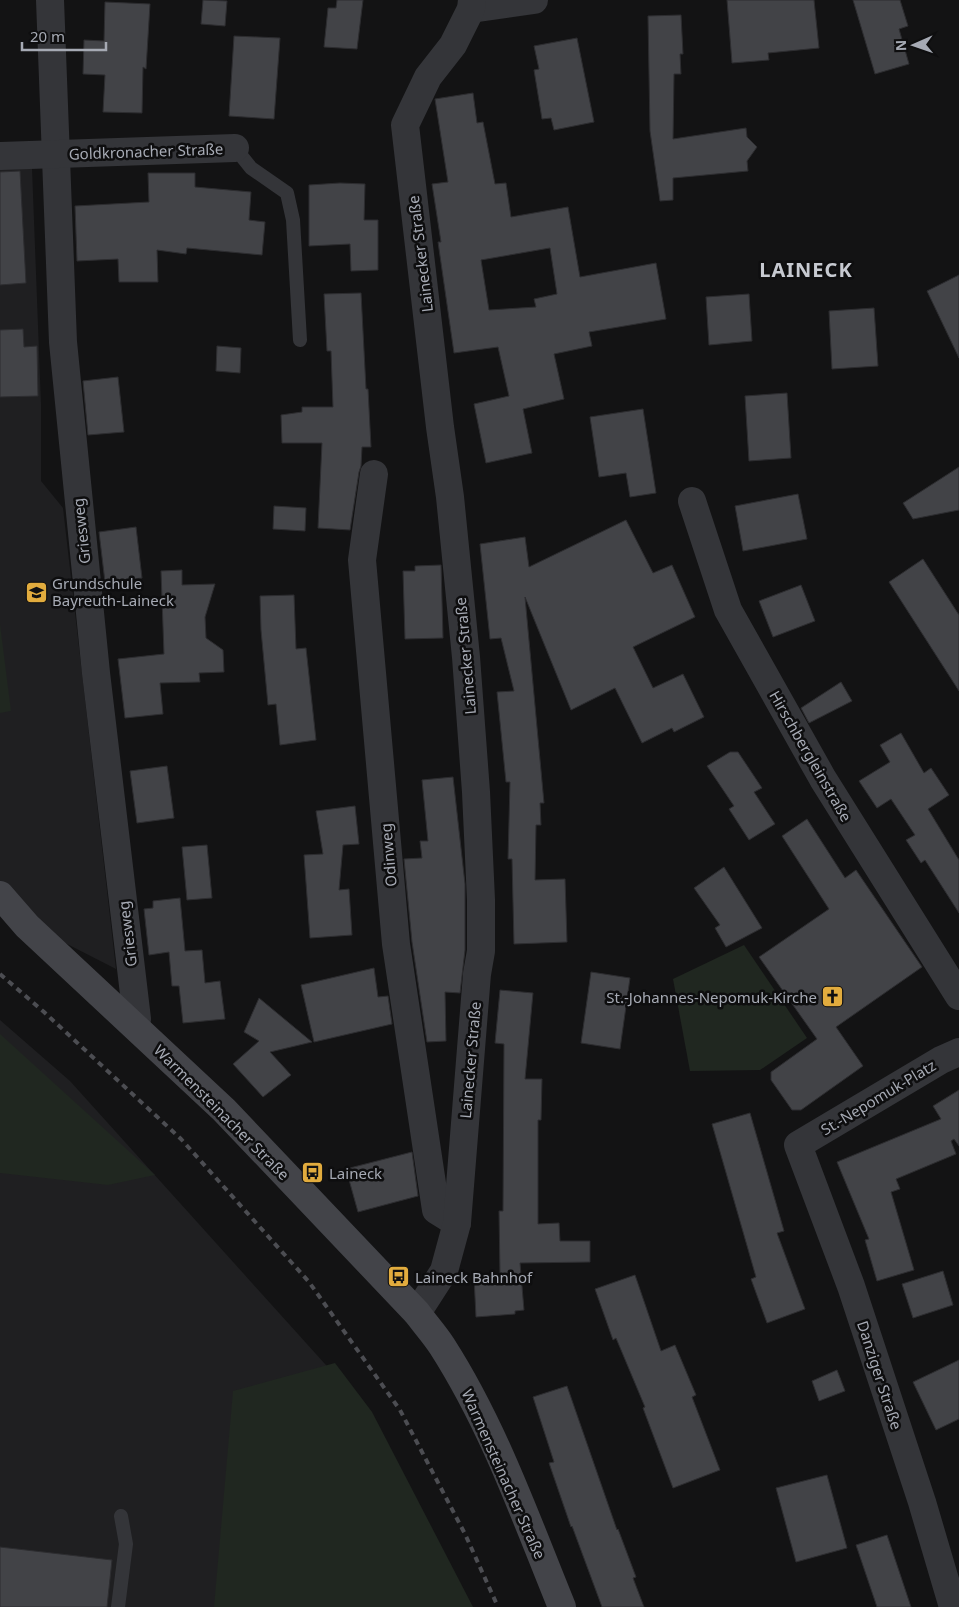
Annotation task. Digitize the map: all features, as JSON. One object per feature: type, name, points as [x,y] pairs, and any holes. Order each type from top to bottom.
[{"type":"street","name":"Goldkronacher Straße","points":[[50,0],[56,154]]},
{"type":"street","points":[[472,5],[534,0]]},
{"type":"street","name":"Lainecker Straße","points":[[417,1313],[444,1271],[457,1223],[477,974],[481,951],[481,900],[476,792],[461,600],[405,125],[428,77],[453,45],[472,5]]},
{"type":"street","name":"Goldkronacher Straße","points":[[0,156],[235,148]]},
{"type":"street","name":"Griesweg","points":[[56,154],[64,351],[96,673],[137,1019],[135,1026]]},
{"type":"street","name":"Odinweg","points":[[374,474],[362,560],[396,944],[436,1210],[457,1223]]},
{"type":"street","name":"Hirschbergleinstraße","points":[[692,501],[728,610],[823,780],[959,996]]},
{"type":"street","name":"Warmensteinacher Straße","points":[[0,896],[28,926],[224,1110],[417,1313],[442,1345],[493,1441],[562,1607]]},
{"type":"street","name":"St.-Nepomuk-Platz","points":[[798,1145],[941,1060],[959,1052]]},
{"type":"street","name":"Danziger Straße","points":[[798,1145],[851,1286],[922,1502],[953,1607]]},
{"type":"lane","points":[[235,148],[251,168],[287,192],[293,220],[300,340]]},
{"type":"lane","points":[[118,1607],[126,1544],[121,1516]]},
{"type":"shaded area","name":"Grundschule Bayreuth-Laineck","points":[[32,168],[41,404],[41,481],[63,508],[116,969],[28,924],[0,890],[0,169]]},
{"type":"shaded area","points":[[0,624],[11,711],[0,713]]},
{"type":"shaded area","points":[[744,945],[807,1038],[760,1070],[690,1071],[673,979]]},
{"type":"shaded area","points":[[0,1020],[70,1081],[371,1415],[470,1607],[0,1607]]},
{"type":"shaded area","points":[[0,1034],[155,1175],[108,1185],[0,1173]]},
{"type":"shaded area","points":[[335,1363],[372,1412],[473,1607],[214,1607],[233,1391]]},
{"type":"building","points":[[203,0],[227,1],[225,26],[201,24]]},
{"type":"building","points":[[337,0],[363,0],[357,49],[324,47],[328,8],[336,8]]},
{"type":"building","points":[[727,0],[814,0],[819,48],[768,53],[769,60],[732,63]]},
{"type":"building","points":[[853,0],[900,0],[908,26],[899,29],[909,64],[875,74]]},
{"type":"building","points":[[105,2],[150,4],[146,69],[143,67],[142,113],[103,112],[105,75],[83,74],[84,40],[104,41]]},
{"type":"building","points":[[681,15],[683,54],[680,54],[681,74],[674,74],[673,139],[746,128],[747,137],[757,147],[747,161],[748,171],[673,178],[673,200],[660,201],[650,131],[648,16]]},
{"type":"building","points":[[234,36],[280,38],[274,119],[229,116]]},
{"type":"building","points":[[577,38],[594,122],[554,130],[551,118],[542,119],[534,70],[539,69],[534,46]]},
{"type":"building","points":[[473,93],[477,123],[483,122],[495,184],[506,183],[511,217],[568,207],[580,277],[656,263],[666,319],[589,332],[592,346],[554,354],[564,399],[523,409],[532,453],[486,463],[474,404],[509,396],[498,347],[454,353],[438,242],[441,242],[432,184],[448,182],[435,99]],"holes":[[[550,248],[557,294],[534,299],[536,307],[489,310],[481,260]]]},
{"type":"building","points":[[20,171],[26,283],[0,285],[0,172]]},
{"type":"building","points":[[148,173],[195,173],[195,187],[251,192],[249,220],[265,222],[262,255],[187,248],[186,254],[157,250],[158,282],[119,282],[118,259],[77,261],[75,206],[149,202]]},
{"type":"building","points":[[365,184],[364,220],[378,220],[378,270],[351,271],[350,244],[309,246],[309,185]]},
{"type":"building","points":[[959,275],[959,358],[927,291]]},
{"type":"building","points":[[361,293],[371,447],[362,447],[361,466],[350,530],[318,528],[322,443],[282,443],[281,415],[302,412],[302,407],[333,407],[331,351],[327,351],[324,294]]},
{"type":"building","points":[[749,294],[752,341],[709,345],[706,297]]},
{"type":"building","points":[[874,308],[878,366],[832,369],[829,311]]},
{"type":"building","points":[[23,329],[24,347],[37,346],[38,396],[0,397],[0,330]]},
{"type":"building","points":[[217,346],[241,348],[240,373],[216,371]]},
{"type":"building","points":[[118,377],[124,432],[88,435],[83,381]]},
{"type":"building","points":[[787,393],[791,458],[749,461],[745,396]]},
{"type":"building","points":[[643,409],[656,493],[630,497],[626,473],[599,477],[590,417]]},
{"type":"building","points":[[959,467],[959,510],[913,519],[903,503]]},
{"type":"building","points":[[798,494],[807,539],[743,551],[735,506]]},
{"type":"building","points":[[274,506],[306,508],[305,531],[273,529]]},
{"type":"building","points":[[626,520],[653,573],[672,565],[695,617],[633,647],[653,688],[683,674],[704,717],[674,732],[672,728],[642,743],[615,688],[571,710],[525,597],[544,803],[540,803],[541,825],[536,825],[535,880],[565,879],[567,942],[514,944],[512,859],[508,859],[510,782],[506,782],[497,692],[514,691],[501,638],[490,639],[480,544],[525,537],[529,567]]},
{"type":"building","points":[[136,527],[142,578],[105,582],[99,532]]},
{"type":"building","points":[[923,559],[959,615],[959,691],[889,582]]},
{"type":"building","points":[[441,565],[443,638],[405,639],[403,571],[415,571],[415,566]]},
{"type":"building","points":[[182,570],[182,585],[215,584],[205,617],[206,638],[223,650],[224,672],[199,673],[200,682],[160,683],[163,714],[125,718],[118,659],[164,654],[161,571]]},
{"type":"building","points":[[801,585],[815,621],[773,637],[759,601]]},
{"type":"building","points":[[294,595],[296,649],[306,648],[316,740],[280,745],[276,704],[268,705],[260,596]]},
{"type":"building","points":[[841,682],[852,701],[809,723],[801,708]]},
{"type":"building","points":[[901,733],[924,773],[931,768],[949,795],[928,809],[959,860],[959,913],[925,860],[921,863],[906,840],[915,835],[891,799],[877,808],[859,781],[890,762],[880,745]]},
{"type":"building","points":[[730,752],[738,752],[762,788],[754,792],[775,824],[749,840],[729,809],[734,806],[707,766]]},
{"type":"building","points":[[167,766],[174,818],[137,823],[130,771]]},
{"type":"building","points":[[453,777],[465,884],[465,950],[460,993],[445,992],[446,1041],[427,1042],[412,942],[404,859],[422,858],[420,841],[428,841],[422,780]]},
{"type":"building","points":[[355,806],[359,844],[343,845],[339,890],[349,889],[352,935],[310,938],[304,855],[323,854],[316,811]]},
{"type":"building","name":"St.-Johannes-Nepomuk-Kirche","points":[[807,819],[845,878],[856,870],[922,967],[836,1027],[863,1066],[801,1110],[792,1110],[771,1080],[771,1072],[817,1039],[759,957],[829,909],[782,836]]},
{"type":"building","points":[[207,845],[212,898],[187,900],[182,847]]},
{"type":"building","points":[[724,867],[762,928],[726,947],[715,928],[720,925],[694,888]]},
{"type":"building","points":[[180,898],[185,951],[202,950],[205,983],[220,981],[225,1019],[183,1023],[179,986],[172,986],[169,952],[149,955],[144,909],[153,908],[153,901]]},
{"type":"building","points":[[374,968],[378,997],[388,996],[392,1024],[314,1042],[301,985]]},
{"type":"building","points":[[591,972],[630,978],[620,1049],[581,1043]]},
{"type":"building","points":[[500,990],[533,993],[525,1079],[542,1079],[541,1120],[538,1120],[538,1224],[559,1223],[560,1241],[590,1241],[590,1262],[520,1263],[524,1310],[515,1311],[515,1314],[476,1317],[474,1277],[500,1275],[499,1211],[503,1211],[504,1044],[495,1043]]},
{"type":"building","points":[[259,998],[312,1042],[270,1052],[291,1075],[263,1097],[233,1064],[259,1041],[244,1032]]},
{"type":"building","points":[[959,1090],[959,1146],[954,1139],[951,1141],[956,1154],[896,1179],[900,1189],[891,1192],[914,1270],[877,1281],[865,1240],[869,1239],[837,1162],[941,1119],[933,1106]]},
{"type":"building","points":[[750,1113],[784,1231],[777,1233],[805,1309],[767,1323],[751,1279],[756,1277],[712,1124]]},
{"type":"building","points":[[412,1152],[418,1196],[358,1212],[346,1169]]},
{"type":"building","points":[[943,1271],[953,1305],[913,1318],[902,1284]]},
{"type":"building","points":[[635,1275],[661,1351],[675,1345],[696,1395],[692,1397],[720,1470],[673,1488],[643,1408],[645,1407],[616,1338],[613,1340],[595,1289]]},
{"type":"building","points":[[959,1360],[959,1419],[936,1430],[913,1382]]},
{"type":"building","points":[[837,1370],[845,1391],[819,1401],[812,1381]]},
{"type":"building","points":[[567,1386],[617,1530],[636,1577],[633,1578],[644,1607],[602,1607],[571,1527],[549,1463],[554,1462],[533,1397]]},
{"type":"building","points":[[827,1475],[847,1548],[796,1562],[776,1488]]},
{"type":"building","points":[[887,1535],[911,1607],[877,1607],[856,1545]]},
{"type":"building","points":[[0,1547],[112,1560],[107,1607],[0,1607]]},
{"type":"railway","points":[[0,974],[44,1012],[181,1139],[309,1282],[400,1410],[465,1534],[498,1607]]},
{"type":"place","name":"Grundschule Bayreuth-Laineck","points":[[36,592]]},
{"type":"place","name":"St.-Johannes-Nepomuk-Kirche","points":[[833,997]]},
{"type":"place","name":"Laineck","points":[[313,1173]]},
{"type":"place","name":"Laineck Bahnhof","points":[[399,1277]]},
{"type":"district","name":"LAINECK","points":[[806,269]]}]
